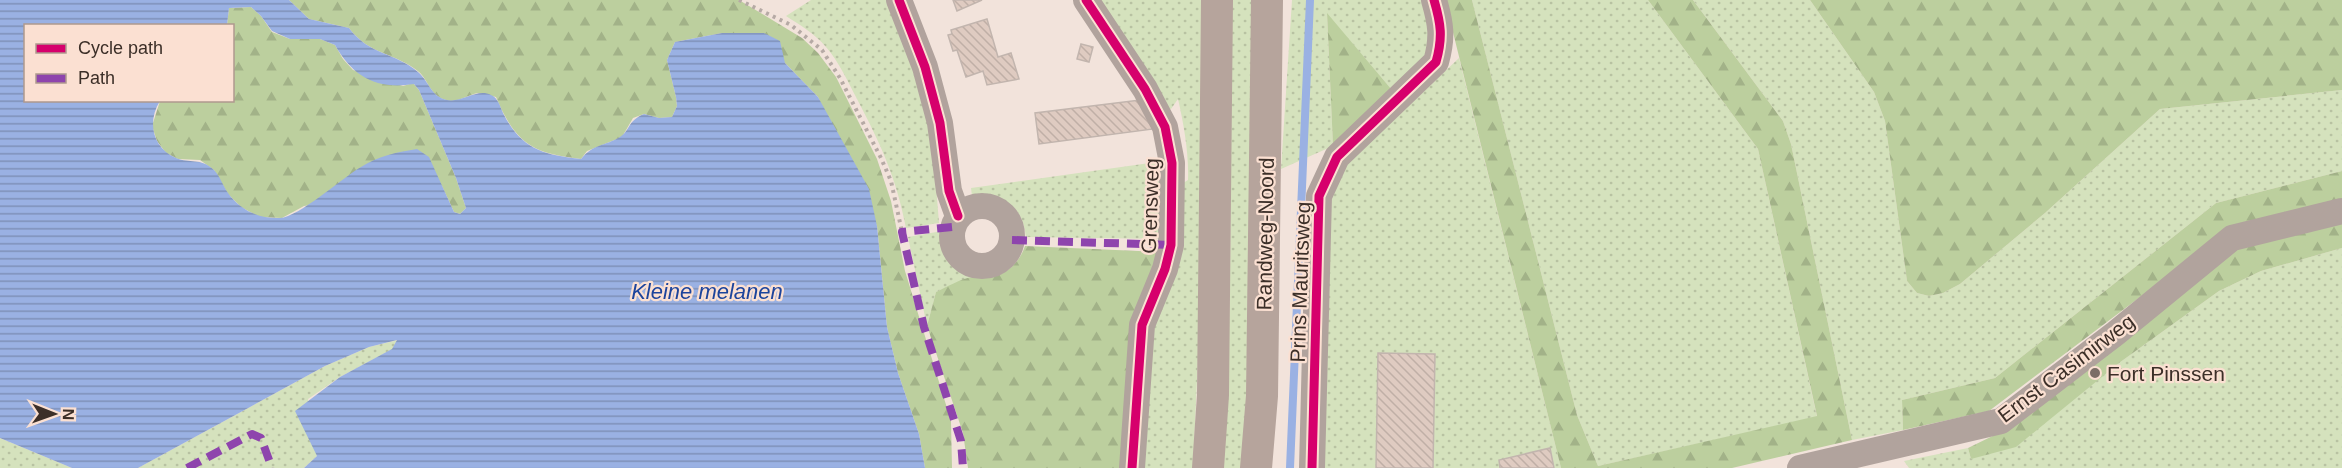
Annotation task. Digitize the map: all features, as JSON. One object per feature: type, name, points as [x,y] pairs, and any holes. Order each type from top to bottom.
[{"type":"main road","points":[[1208,468],[1213,395],[1217,0]]},
{"type":"main road","name":"Randweg-Noord","points":[[1256,468],[1262,396],[1267,0]]},
{"type":"street","points":[[899,0],[925,67],[940,123],[949,191],[958,216]]},
{"type":"street","name":"Grensweg","points":[[1086,0],[1145,89],[1165,127],[1172,163],[1171,245],[1165,269],[1142,325],[1132,468]]},
{"type":"street","name":"Prins Mauritsweg","points":[[1312,468],[1319,196],[1336,157],[1436,62],[1441,45],[1441,24],[1434,0]]},
{"type":"street","name":"Ernst Casimirweg","points":[[1800,468],[2001,421],[2116,333],[2232,238],[2342,211]]},
{"type":"path","points":[[739,0],[791,25],[822,50],[840,78],[881,158],[891,181],[902,232]]},
{"type":"green space","points":[[289,0],[739,0],[802,38],[818,53],[836,77],[877,159],[891,201],[905,271],[951,421],[952,468],[925,468],[919,434],[898,373],[887,327],[877,226],[818,97],[785,63],[764,33],[722,33],[675,42],[667,60],[677,106],[672,117],[659,118],[644,114],[633,118],[622,137],[587,151],[581,159],[550,153],[528,143],[511,126],[496,97],[478,93],[452,101],[443,99],[435,94],[419,72],[410,66],[365,44],[349,28],[309,19]]},
{"type":"green space","points":[[811,0],[888,0],[900,24],[932,135],[939,223],[906,228],[898,193],[887,162],[843,72],[822,42],[786,16]]},
{"type":"green space","points":[[1099,0],[1201,0],[1200,315],[1193,468],[1140,468],[1146,347],[1180,185],[1188,180],[1187,150],[1178,99],[1171,109],[1163,107]]},
{"type":"green space","points":[[1230,0],[1252,0],[1249,396],[1242,468],[1221,468],[1230,292]]},
{"type":"green space","points":[[1292,0],[1424,0],[1430,42],[1422,60],[1392,90],[1327,14],[1333,146],[1281,169]]},
{"type":"green space","points":[[1445,0],[1472,0],[1577,415],[1598,466],[1817,416],[1758,149],[1648,0],[1693,0],[1783,121],[1791,144],[1852,440],[1732,468],[1561,468]]},
{"type":"green space","points":[[1472,0],[1648,0],[1758,149],[1817,417],[1598,466],[1577,415]]},
{"type":"green space","points":[[1693,0],[1810,0],[1874,92],[1885,121],[1907,281],[1917,293],[1929,296],[1943,293],[1960,284],[2045,213],[2160,109],[2342,90],[2342,171],[2216,203],[1995,378],[1902,400],[1903,430],[1852,440],[1791,144],[1783,121]]},
{"type":"green space","points":[[1810,0],[2342,0],[2342,90],[2160,109],[2045,213],[1960,284],[1943,293],[1929,296],[1917,293],[1907,281],[1885,121],[1874,92]]},
{"type":"green space","points":[[251,7],[261,16],[272,32],[290,39],[320,39],[335,45],[353,70],[403,86],[413,83],[419,90],[456,178],[466,208],[460,214],[454,212],[442,186],[304,206],[282,218],[259,217],[241,207],[228,194],[214,170],[200,160],[178,159],[166,153],[157,141],[152,126],[160,102],[234,102],[234,24],[227,24],[229,8]]},
{"type":"green space","points":[[1327,13],[1392,90],[1333,146]]},
{"type":"green space","points":[[1459,58],[1561,468],[1318,468],[1329,203],[1348,163]]},
{"type":"green space","points":[[1164,161],[1163,239],[1026,237],[1020,217],[1009,204],[993,197],[972,196],[971,188]]},
{"type":"green space","points":[[2342,171],[2342,202],[2225,233],[1989,411],[1903,430],[1902,400],[1995,378],[2216,203]]},
{"type":"green space","points":[[2342,219],[2342,248],[2261,271],[2219,291],[2119,363],[2016,447],[1971,459],[1968,448],[2009,428],[2236,245]]},
{"type":"green space","points":[[942,231],[946,253],[959,269],[972,277],[936,292],[927,326],[908,237]]},
{"type":"green space","points":[[1025,246],[1161,252],[1124,468],[968,468],[963,433],[927,326],[936,292],[967,278],[994,276],[1006,271],[1016,263]]},
{"type":"green space","points":[[2342,248],[2342,468],[1909,468],[1904,461],[1968,448],[1971,459],[2119,363],[2219,291],[2261,271]]},
{"type":"green space","points":[[398,340],[393,349],[340,377],[308,399],[317,456],[304,468],[138,468],[325,366],[369,347]]},
{"type":"green space","points":[[0,438],[72,468],[0,468]]},
{"type":"water","name":"Kleine melanen","points":[[0,0],[289,0],[309,19],[349,28],[365,44],[409,66],[422,76],[437,96],[447,100],[458,100],[480,93],[491,95],[497,100],[517,135],[534,148],[555,155],[581,159],[595,148],[620,137],[634,120],[644,114],[659,118],[672,117],[677,106],[667,60],[675,42],[722,33],[764,33],[780,41],[785,63],[818,97],[869,189],[877,226],[887,327],[898,373],[919,434],[925,468],[304,468],[317,456],[295,411],[340,377],[392,349],[397,340],[369,347],[325,366],[138,468],[72,468],[0,438]],"holes":[[[251,7],[272,31],[290,39],[320,39],[335,45],[358,73],[377,83],[414,84],[419,90],[456,178],[466,208],[460,214],[454,212],[429,157],[417,149],[388,155],[368,163],[288,216],[265,217],[244,209],[238,204],[228,193],[216,172],[209,166],[176,158],[162,148],[157,141],[153,125],[160,102],[24,102],[24,24],[227,24],[229,8]]]},
{"type":"building","points":[[953,0],[982,0],[957,11]]},
{"type":"building","points":[[987,19],[998,57],[1011,53],[1019,79],[987,85],[983,71],[966,77],[957,50],[953,51],[948,35],[952,34],[951,30]]},
{"type":"building","points":[[1081,44],[1093,47],[1089,62],[1077,59]]},
{"type":"building","points":[[1140,100],[1153,129],[1039,144],[1035,113]]},
{"type":"building","points":[[1378,353],[1435,354],[1433,468],[1376,468]]},
{"type":"building","points":[[1550,448],[1554,468],[1500,468],[1499,460]]},
{"type":"waterway","points":[[1290,468],[1310,0]]},
{"type":"marked path","points":[[952,227],[902,232],[924,327],[961,441],[963,468]]},
{"type":"marked path","points":[[1012,240],[1171,245]]},
{"type":"marked path","points":[[187,468],[252,434],[261,438],[272,468]]},
{"type":"cycle path","points":[[899,0],[925,67],[940,123],[949,191],[958,216]]},
{"type":"cycle path","points":[[1086,0],[1145,89],[1165,127],[1172,163],[1171,245],[1165,269],[1142,325],[1132,468]]},
{"type":"cycle path","points":[[1312,468],[1319,196],[1337,157],[1436,62],[1440,31],[1434,0]]},
{"type":"place","name":"Fort Pinssen","points":[[2095,373]]}]
